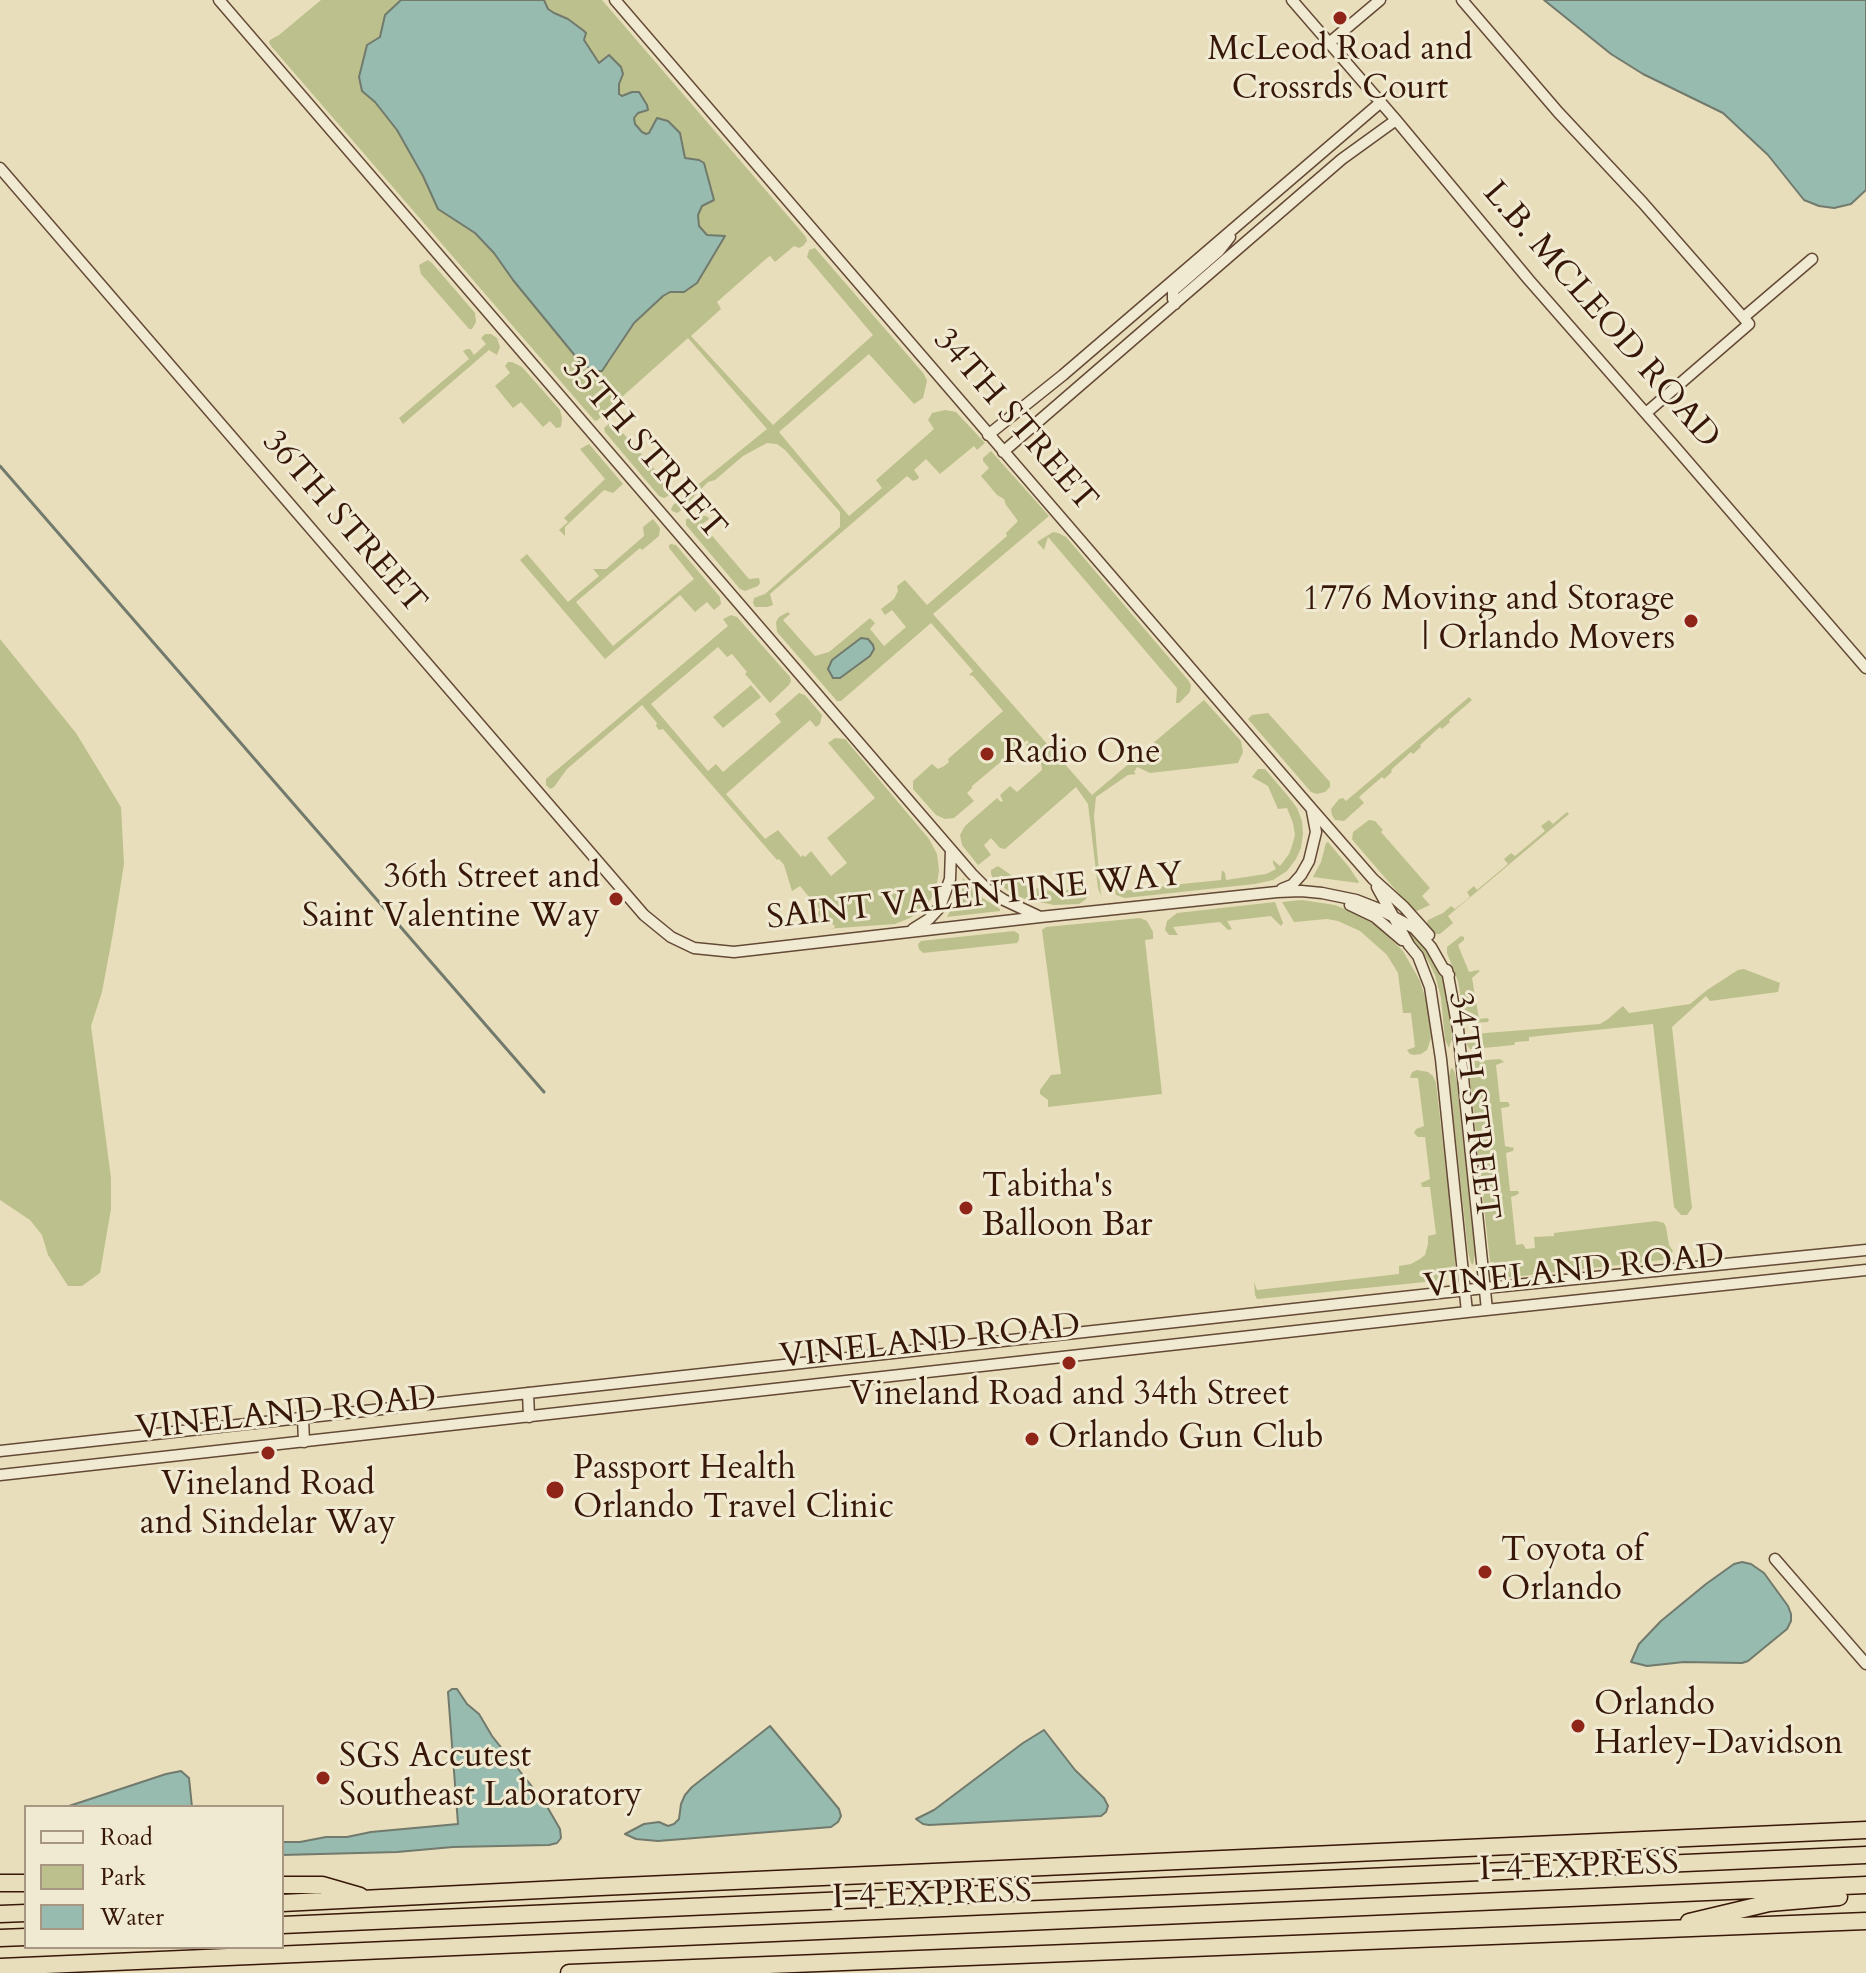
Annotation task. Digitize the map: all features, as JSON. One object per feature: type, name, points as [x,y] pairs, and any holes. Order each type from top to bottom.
[{"type":"highway","points":[[284,1903],[1866,1830]]},
{"type":"highway","name":"I-4 EXPRESS","points":[[284,1925],[1866,1855]]},
{"type":"highway","points":[[0,1883],[24,1883]]},
{"type":"highway","points":[[284,1885],[322,1885],[373,1899]]},
{"type":"highway","name":"I-4 EXPRESS","points":[[0,1967],[1866,1885]]},
{"type":"highway","points":[[1652,1930],[1769,1903],[1866,1894]]},
{"type":"highway","points":[[0,1914],[24,1913]]},
{"type":"highway","points":[[569,1973],[1866,1921]]},
{"type":"highway","points":[[0,1938],[24,1937]]},
{"type":"street","name":"35TH STREET","points":[[219,0],[951,850],[987,889],[1040,917]]},
{"type":"street","name":"34TH STREET","points":[[615,0],[1311,808],[1373,879],[1425,930],[1437,947],[1449,975],[1458,1029],[1487,1310]]},
{"type":"street","name":"L.B. MCLEOD ROAD","points":[[1292,0],[1529,280],[1866,668]]},
{"type":"street","points":[[1329,43],[1380,0]]},
{"type":"street","points":[[1462,0],[1558,112],[1749,324],[1646,413]]},
{"type":"street","points":[[988,435],[1063,375],[1381,102]]},
{"type":"street","points":[[1003,452],[1342,159],[1396,120]]},
{"type":"street","name":"36TH STREET","points":[[0,168],[644,915]]},
{"type":"street","points":[[1175,304],[1173,291],[1219,251],[1244,219]]},
{"type":"street","points":[[1744,317],[1812,259]]},
{"type":"street","points":[[1277,892],[1292,885],[1309,861],[1316,832],[1311,808]]},
{"type":"street","points":[[910,932],[940,907],[950,879],[951,850]]},
{"type":"street","name":"34TH STREET","points":[[1373,879],[1424,969],[1436,1014],[1467,1312]]},
{"type":"street","name":"SAINT VALENTINE WAY","points":[[644,915],[683,943],[711,951],[734,952],[1277,892],[1322,893],[1356,900]]},
{"type":"street","name":"SAINT VALENTINE WAY","points":[[1322,893],[1375,917],[1409,945]]},
{"type":"street","name":"34TH STREET","points":[[1356,900],[1414,928],[1449,975]]},
{"type":"street","name":"VINELAND ROAD","points":[[0,1451],[1485,1288],[1866,1250]]},
{"type":"street","name":"VINELAND ROAD","points":[[0,1475],[1866,1270]]},
{"type":"street","points":[[1245,1315],[1248,1336]]},
{"type":"street","points":[[1117,1329],[1119,1351]]},
{"type":"street","points":[[930,1349],[934,1371]]},
{"type":"street","points":[[528,1393],[529,1417]]},
{"type":"street","points":[[303,1418],[304,1442]]},
{"type":"street","points":[[1775,1559],[1866,1664]]},
{"type":"green space","points":[[321,0],[401,0],[385,16],[380,37],[359,77],[362,91],[397,130],[438,209],[475,233],[513,280],[608,364],[634,323],[663,296],[670,292],[684,292],[724,237],[707,235],[699,226],[698,215],[702,206],[709,201],[699,160],[685,158],[680,134],[657,118],[649,133],[646,135],[642,132],[634,118],[643,111],[639,92],[619,94],[623,74],[621,67],[607,55],[599,63],[584,40],[586,33],[548,9],[544,0],[602,0],[806,237],[803,246],[794,246],[775,262],[770,256],[767,258],[717,302],[721,309],[691,336],[773,425],[873,335],[807,257],[809,250],[815,248],[927,381],[923,398],[914,404],[869,354],[779,432],[849,516],[882,488],[876,480],[934,429],[928,420],[932,413],[945,410],[956,412],[985,443],[977,450],[974,446],[940,474],[926,459],[914,470],[918,479],[913,481],[907,476],[770,594],[773,605],[755,607],[754,598],[765,594],[840,527],[840,512],[785,450],[777,444],[767,443],[708,482],[680,511],[672,511],[673,505],[767,429],[688,338],[599,419],[594,420],[271,46],[270,40]]},
{"type":"green space","points":[[428,260],[475,313],[476,322],[472,329],[421,274],[419,265]]},
{"type":"green space","points":[[485,334],[497,338],[500,347],[497,355],[489,350],[403,424],[399,418],[469,359],[463,351],[470,349],[474,355],[486,344],[481,338]]},
{"type":"green space","points":[[508,362],[522,367],[560,410],[561,427],[556,428],[550,421],[543,427],[521,402],[513,408],[495,386],[510,373],[505,366]]},
{"type":"green space","points":[[611,422],[670,487],[670,495],[664,498],[659,496],[605,432],[604,428]]},
{"type":"green space","points":[[589,444],[623,484],[613,493],[604,490],[565,527],[565,536],[559,530],[568,522],[564,518],[605,479],[580,449]]},
{"type":"green space","points":[[991,451],[1049,516],[933,614],[1092,795],[1204,700],[1241,741],[1243,752],[1238,763],[1150,773],[1137,767],[1136,774],[1128,775],[1096,797],[1094,816],[1101,896],[1088,804],[1076,787],[1005,849],[991,838],[984,845],[991,855],[978,865],[962,845],[960,835],[965,826],[997,798],[1003,801],[1000,795],[1010,786],[1017,792],[1042,770],[1040,756],[1044,753],[1040,749],[1036,752],[1030,750],[1027,740],[972,786],[967,793],[974,801],[954,818],[945,819],[936,815],[913,789],[913,781],[932,764],[938,769],[944,766],[1003,711],[969,675],[973,671],[931,623],[841,701],[837,701],[777,632],[776,622],[788,612],[790,614],[783,620],[815,656],[829,652],[870,618],[875,623],[870,629],[884,646],[906,627],[892,610],[885,615],[881,609],[894,599],[897,586],[905,580],[927,605],[1007,536],[1006,533],[1018,521],[1004,499],[981,476],[989,468],[983,458]]},
{"type":"green space","points":[[698,516],[709,518],[702,524],[749,579],[759,578],[758,586],[745,591],[740,589],[686,525],[686,519]]},
{"type":"green space","points":[[653,519],[660,528],[659,536],[642,550],[640,548],[576,602],[613,646],[694,579],[669,548],[671,544],[676,545],[720,597],[721,604],[714,610],[707,602],[695,612],[680,595],[605,659],[520,560],[527,554],[568,602],[599,576],[593,569],[606,569],[644,536],[643,527]]},
{"type":"green space","points":[[1053,532],[1066,537],[1188,680],[1190,692],[1179,703],[1176,703],[1177,688],[1048,537],[1044,550],[1037,542]]},
{"type":"green space","points":[[731,615],[737,617],[790,677],[789,685],[770,703],[732,654],[727,657],[718,647],[651,704],[708,771],[716,764],[723,772],[781,722],[775,714],[799,693],[805,695],[822,715],[820,724],[816,727],[810,720],[726,794],[765,839],[778,830],[801,857],[811,851],[831,876],[847,863],[827,838],[875,798],[828,743],[835,738],[845,739],[929,839],[937,854],[939,870],[936,890],[927,905],[910,918],[895,924],[825,929],[835,926],[816,914],[820,910],[800,886],[792,891],[784,865],[663,729],[659,730],[642,705],[567,769],[554,787],[550,789],[546,785],[546,779],[728,626],[723,619]]},
{"type":"green space","points":[[0,639],[76,733],[121,807],[124,864],[102,992],[91,1026],[111,1178],[111,1209],[100,1273],[82,1286],[68,1286],[48,1255],[42,1235],[30,1220],[0,1200]]},
{"type":"green space","points":[[751,685],[761,697],[723,728],[713,717]]},
{"type":"green space","points":[[1469,697],[1472,700],[1450,722],[1442,729],[1440,727],[1413,754],[1411,752],[1384,779],[1382,777],[1359,797],[1364,803],[1344,821],[1335,820],[1331,809],[1339,799],[1346,801]]},
{"type":"green space","points":[[1268,713],[1330,782],[1325,792],[1311,792],[1248,719],[1252,715]]},
{"type":"green space","points":[[1258,769],[1265,769],[1288,796],[1302,821],[1301,848],[1287,871],[1273,880],[1255,884],[1125,898],[1116,895],[1116,883],[1121,891],[1167,886],[1169,877],[1172,878],[1172,885],[1221,880],[1222,870],[1226,880],[1266,874],[1276,869],[1273,860],[1280,866],[1292,846],[1295,835],[1293,823],[1287,808],[1278,809],[1268,786],[1252,777]]},
{"type":"green space","points":[[1567,812],[1569,814],[1448,916],[1453,923],[1440,934],[1434,934],[1426,925],[1428,920],[1451,906],[1455,909],[1470,897],[1467,892],[1474,886],[1477,890],[1508,864],[1504,859],[1511,853],[1515,856],[1545,831],[1541,826],[1549,820],[1553,824]]},
{"type":"green space","points":[[1369,820],[1375,821],[1430,888],[1422,896],[1430,905],[1413,910],[1352,839],[1353,832]]},
{"type":"green space","points":[[1328,842],[1349,867],[1358,883],[1313,877]]},
{"type":"green space","points":[[998,866],[1027,886],[1055,892],[1083,887],[1088,891],[1088,896],[1079,904],[1054,905],[1025,899],[994,881],[991,870]]},
{"type":"green space","points":[[963,878],[981,897],[1000,911],[947,917]]},
{"type":"green space","points":[[1302,900],[1335,905],[1357,914],[1377,926],[1403,951],[1420,981],[1427,1003],[1431,1038],[1427,1050],[1414,1055],[1407,1050],[1415,1047],[1411,1013],[1403,1013],[1398,973],[1387,955],[1360,931],[1338,921],[1294,922],[1282,902]]},
{"type":"green space","points":[[1275,902],[1283,923],[1281,926],[1271,916],[1227,921],[1232,929],[1228,930],[1220,922],[1173,927],[1178,935],[1169,935],[1165,930],[1167,921],[1177,913]]},
{"type":"green space","points":[[1140,918],[1147,921],[1153,932],[1153,939],[1145,940],[1162,1094],[1048,1107],[1048,1100],[1040,1094],[1040,1090],[1051,1075],[1061,1074],[1042,930],[1046,927]]},
{"type":"green space","points":[[1409,930],[1427,948],[1441,973],[1449,1007],[1452,1039],[1449,1048],[1445,1040],[1441,998],[1435,975]]},
{"type":"green space","points":[[1014,931],[1019,934],[1017,943],[923,953],[918,944],[921,941]]},
{"type":"green space","points":[[1461,936],[1464,940],[1458,945],[1469,972],[1480,971],[1472,978],[1479,1019],[1487,1018],[1488,1022],[1471,1023],[1464,1018],[1458,981],[1447,953],[1447,947]]},
{"type":"green space","points":[[1744,969],[1780,983],[1778,992],[1710,1001],[1706,996],[1672,1027],[1692,1208],[1687,1215],[1681,1215],[1674,1207],[1653,1024],[1529,1037],[1529,1041],[1515,1042],[1514,1045],[1470,1049],[1467,1045],[1467,1038],[1473,1034],[1600,1024],[1623,1006],[1629,1013],[1690,1004],[1707,990]]},
{"type":"green space","points":[[1500,1059],[1504,1062],[1496,1065],[1500,1102],[1510,1105],[1501,1108],[1505,1146],[1514,1148],[1506,1153],[1510,1191],[1519,1193],[1511,1197],[1516,1245],[1535,1248],[1534,1237],[1656,1221],[1664,1223],[1666,1227],[1673,1251],[1671,1254],[1662,1260],[1513,1277],[1508,1277],[1508,1273],[1490,1262],[1469,1070],[1474,1061]]},
{"type":"green space","points":[[1451,1068],[1457,1083],[1475,1255],[1473,1265],[1468,1252],[1449,1076]]},
{"type":"green space","points":[[1412,1072],[1428,1072],[1436,1083],[1455,1267],[1452,1266],[1446,1275],[1435,1281],[1257,1299],[1254,1282],[1257,1290],[1399,1274],[1399,1266],[1411,1264],[1425,1255],[1428,1236],[1436,1234],[1430,1187],[1422,1187],[1421,1183],[1430,1179],[1425,1137],[1414,1133],[1424,1126],[1418,1078],[1410,1078]]},
{"type":"water","points":[[401,0],[544,0],[548,9],[586,33],[584,40],[599,63],[609,55],[621,67],[623,74],[619,94],[639,92],[647,105],[648,110],[634,118],[642,132],[649,133],[657,118],[668,121],[680,133],[685,158],[704,163],[714,200],[702,206],[698,215],[699,226],[707,235],[725,236],[697,283],[684,292],[670,292],[663,296],[634,323],[602,371],[594,371],[581,363],[494,253],[475,233],[438,209],[397,130],[362,91],[359,77],[367,45],[380,37],[385,15]]},
{"type":"water","points":[[1544,0],[1866,0],[1866,190],[1851,204],[1834,208],[1804,200],[1768,155],[1723,113],[1643,74],[1611,54]]},
{"type":"water","points":[[861,638],[868,639],[873,645],[870,656],[840,678],[833,678],[828,669],[832,660]]},
{"type":"water","points":[[1742,1562],[1764,1573],[1788,1606],[1791,1621],[1787,1629],[1742,1663],[1684,1662],[1647,1666],[1631,1662],[1639,1644],[1661,1621],[1706,1584],[1734,1564]]},
{"type":"water","points":[[457,1689],[467,1704],[479,1714],[492,1736],[545,1803],[560,1829],[561,1838],[557,1843],[284,1855],[284,1842],[458,1824],[448,1692]]},
{"type":"water","points":[[770,1726],[839,1809],[841,1816],[838,1822],[831,1827],[658,1841],[636,1839],[625,1834],[644,1824],[674,1824],[679,1819],[685,1795],[692,1787]]},
{"type":"water","points":[[1044,1730],[1075,1770],[1104,1798],[1108,1806],[1101,1816],[929,1825],[916,1819],[934,1810]]},
{"type":"water","points":[[181,1771],[189,1778],[192,1805],[72,1805]]},
{"type":"waterway","points":[[0,466],[544,1092]]},
{"type":"place","name":"McLeod Road and Crossrds Court","points":[[1340,18]]},
{"type":"place","name":"1776 Moving and Storage | Orlando Movers","points":[[1691,621]]},
{"type":"place","name":"Radio One","points":[[987,754]]},
{"type":"place","name":"36th Street and Saint Valentine Way","points":[[616,899]]},
{"type":"place","name":"Tabitha's Balloon Bar","points":[[966,1208]]},
{"type":"place","name":"Vineland Road and 34th Street","points":[[1069,1363]]},
{"type":"place","name":"Orlando Gun Club","points":[[1032,1439]]},
{"type":"place","name":"Vineland Road and Sindelar Way","points":[[268,1453]]},
{"type":"place","name":"Passport Health Orlando Travel Clinic","points":[[555,1490]]},
{"type":"place","name":"Toyota of Orlando","points":[[1485,1572]]},
{"type":"place","name":"Orlando Harley-Davidson","points":[[1578,1726]]},
{"type":"place","name":"SGS Accutest Southeast Laboratory","points":[[323,1778]]}]
